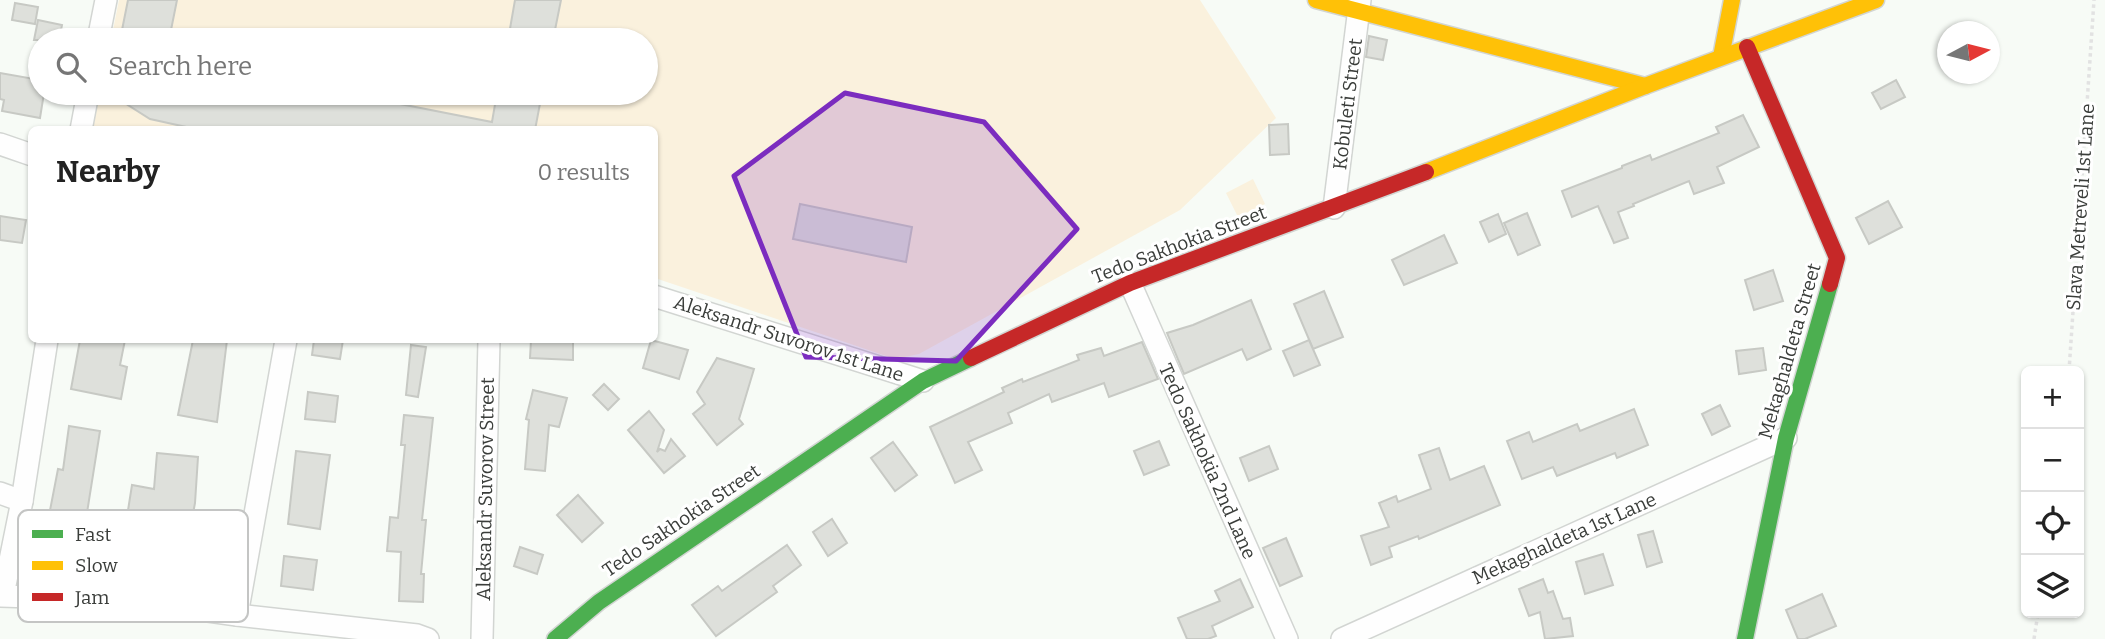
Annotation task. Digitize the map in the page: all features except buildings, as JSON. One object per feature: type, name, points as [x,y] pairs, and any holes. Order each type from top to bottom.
[{"type":"street","points":[[100,28],[106,0]]},
{"type":"street","points":[[1316,0],[1359,5],[1645,86]]},
{"type":"street","points":[[1721,57],[1732,0]]},
{"type":"street","name":"Tedo Sakhokia Street","points":[[555,639],[599,602],[923,381],[1130,283],[1334,208],[1645,86],[1877,0]]},
{"type":"street","name":"Kobuleti Street","points":[[1334,208],[1359,5]]},
{"type":"street","name":"Mekaghaldeta Street","points":[[1745,639],[1786,438],[1837,258],[1747,47]]},
{"type":"street","points":[[82,126],[86,105]]},
{"type":"street","points":[[0,144],[28,154]]},
{"type":"street","name":"Tedo Sakhokia 2nd Lane","points":[[1130,283],[1287,639]]},
{"type":"street","name":"Aleksandr Suvorov 1st Lane","points":[[658,297],[923,381]]},
{"type":"street","points":[[20,510],[47,343]]},
{"type":"street","points":[[248,553],[285,343]]},
{"type":"street","name":"Aleksandr Suvorov Street","points":[[482,639],[489,343]]},
{"type":"street","name":"Mekaghaldeta 1st Lane","points":[[1342,639],[1786,438]]},
{"type":"street","points":[[0,493],[22,501]]},
{"type":"street","points":[[1,596],[18,519]]},
{"type":"street","points":[[248,616],[417,635],[428,639]]},
{"type":"path","name":"Slava Metreveli 1st Lane","points":[[2069,366],[2094,0]]},
{"type":"path","points":[[2034,639],[2037,618]]},
{"type":"highlighted area","points":[[845,93],[984,122],[1077,229],[956,361],[806,357],[734,176]]},
{"type":"shaded area","points":[[119,0],[1200,0],[1276,118],[1180,210],[919,354],[895,359],[658,279],[658,126],[93,126],[97,105],[658,105],[658,28],[113,28]]},
{"type":"shaded area","points":[[1253,179],[1265,204],[1238,217],[1226,193]]},
{"type":"traffic: fast","points":[[1745,639],[1786,438],[1830,284]]},
{"type":"traffic: fast","points":[[555,639],[599,602],[923,381],[971,358]]},
{"type":"traffic: slow","points":[[1316,0],[1645,86]]},
{"type":"traffic: slow","points":[[1721,57],[1732,0]]},
{"type":"traffic: slow","points":[[1426,172],[1645,86],[1876,0]]},
{"type":"traffic: jam","points":[[1747,47],[1837,258],[1830,284]]},
{"type":"traffic: jam","points":[[971,358],[1130,283],[1426,172]]}]
